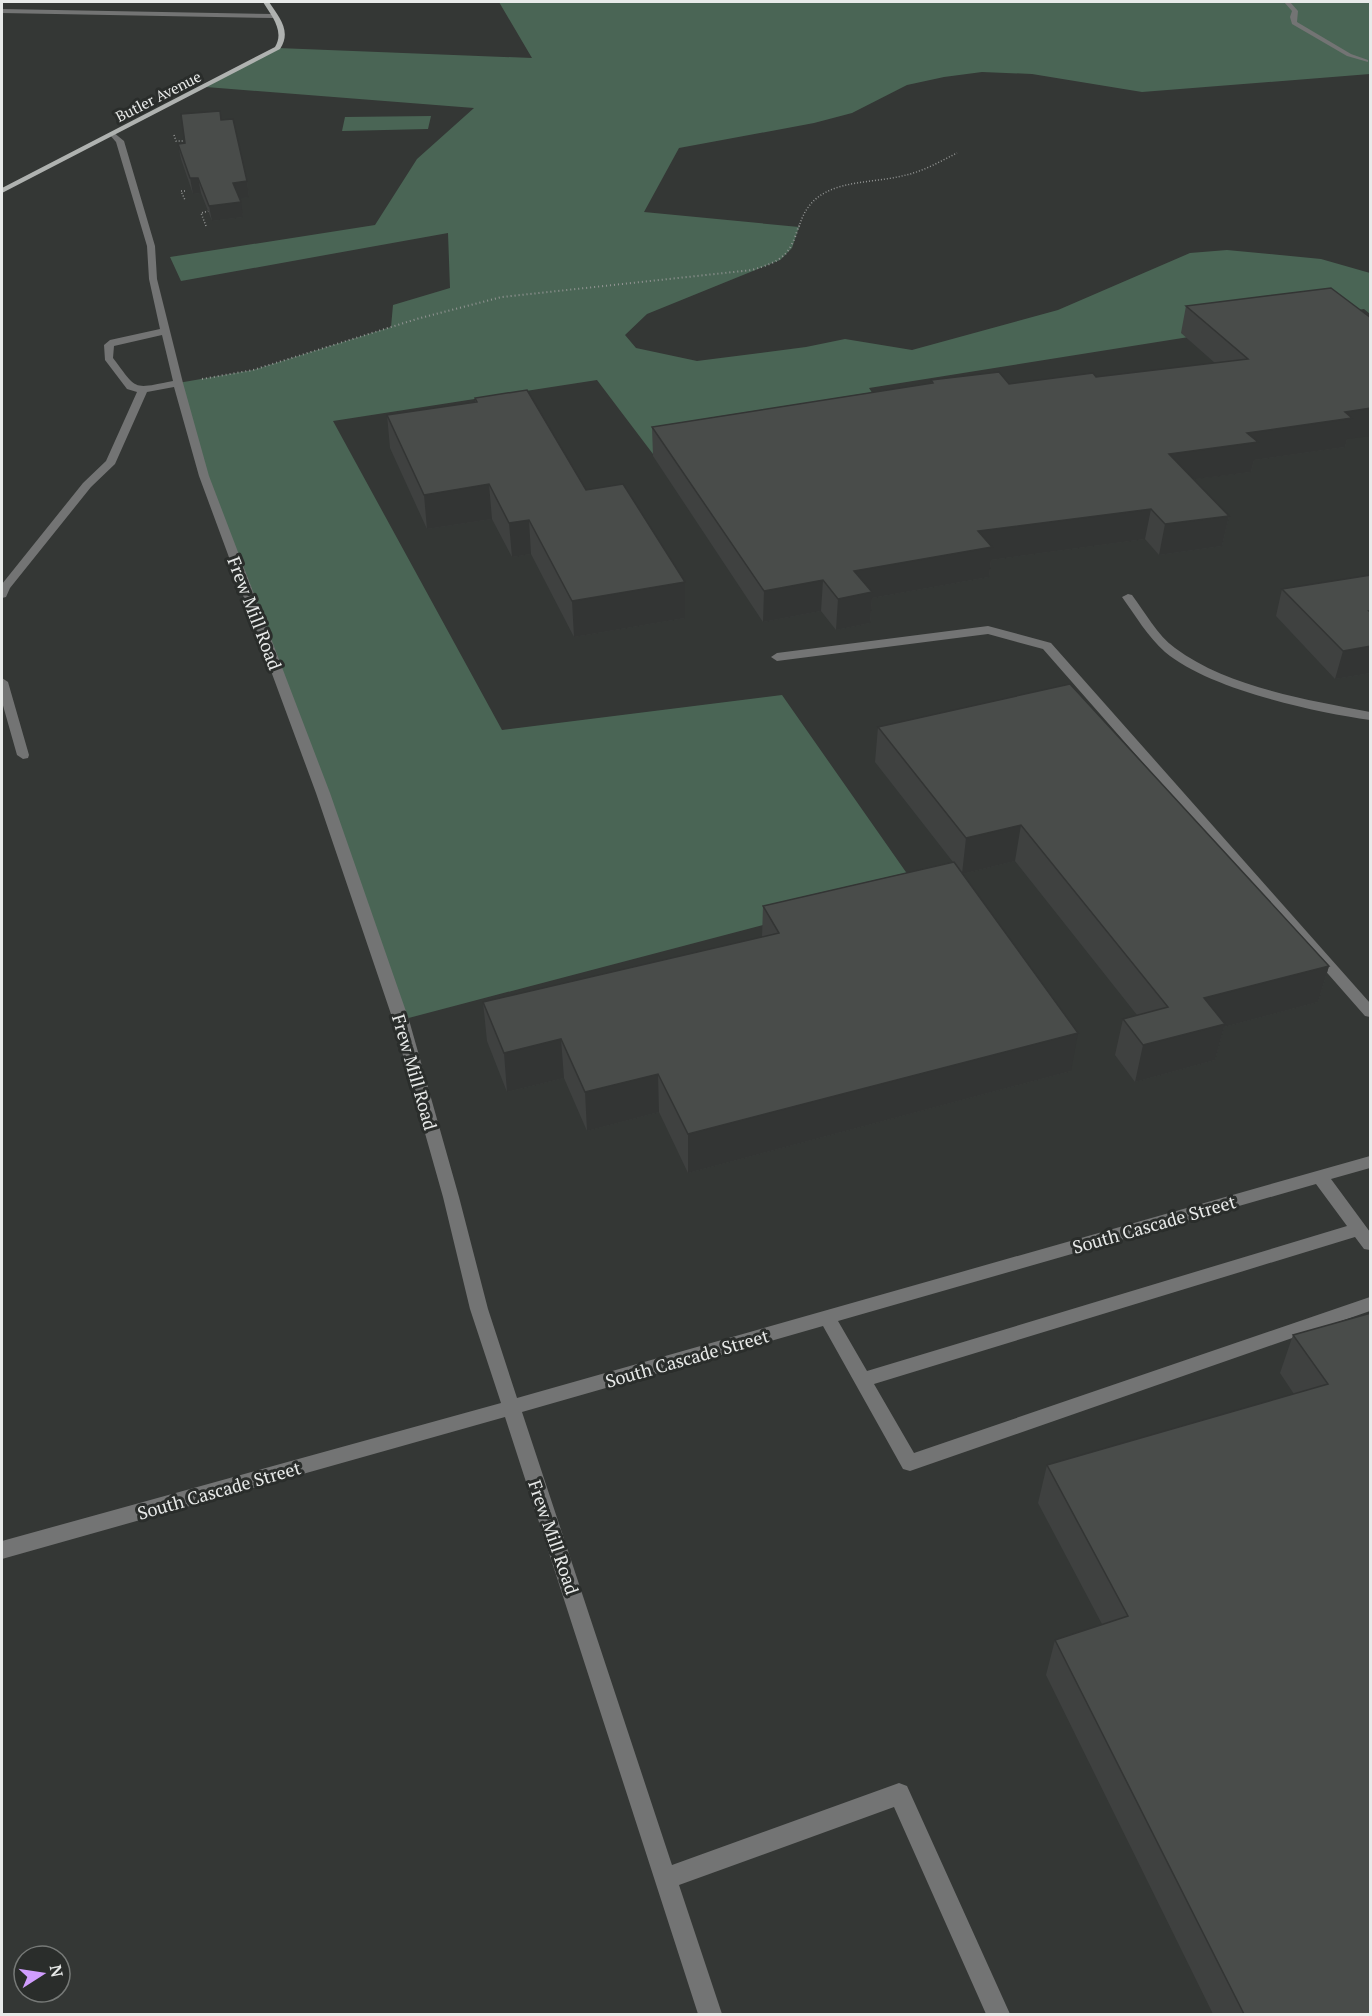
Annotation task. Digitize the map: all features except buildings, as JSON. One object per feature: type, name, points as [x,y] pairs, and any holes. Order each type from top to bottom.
[{"type":"main road","name":"Butler Avenue","points":[[2,191],[278,48],[284,42],[284,35],[266,2]]},
{"type":"street","points":[[1287,2],[1295,11],[1294,23],[1348,55],[1366,61]]},
{"type":"street","points":[[2,10],[274,16]]},
{"type":"street","points":[[2,20],[10,11]]},
{"type":"street","name":"Frew Mill Road","points":[[113,134],[120,141],[151,246],[153,279],[178,383],[204,476],[319,783],[401,1020],[451,1197],[479,1309],[710,2014]]},
{"type":"street","points":[[165,331],[113,342],[109,345],[108,358],[130,387],[143,390],[178,383]]},
{"type":"street","points":[[2,595],[5,587],[87,485],[111,462],[143,390]]},
{"type":"street","points":[[1128,597],[1170,650],[1222,678],[1328,708],[1371,716]]},
{"type":"street","points":[[777,657],[988,630],[1047,646],[1371,1012]]},
{"type":"street","points":[[2,682],[23,755]]},
{"type":"street","name":"South Cascade Street","points":[[2,1550],[510,1408],[1371,1162]]},
{"type":"street","points":[[1319,1176],[1371,1244]]},
{"type":"street","points":[[862,1380],[1359,1228]]},
{"type":"street","points":[[827,1317],[910,1463],[1371,1304]]},
{"type":"street","points":[[666,1878],[899,1794],[998,2014]]},
{"type":"path","points":[[174,135],[176,141],[194,141]]},
{"type":"path","points":[[178,383],[253,370],[420,318],[502,297],[752,270],[780,260],[792,248],[805,207],[815,197],[837,188],[906,175],[928,168],[957,153]]},
{"type":"path","points":[[185,191],[181,191],[185,200]]},
{"type":"path","points":[[206,226],[201,213],[209,211]]},
{"type":"green space","points":[[499,2],[1370,2],[1370,74],[1142,92],[1032,74],[982,72],[907,85],[852,113],[814,123],[679,148],[644,212],[799,227],[792,248],[780,260],[647,314],[625,335],[636,348],[697,361],[806,347],[845,339],[912,350],[1058,310],[1190,253],[1227,250],[1321,259],[1370,273],[1370,314],[1364,309],[869,388],[886,414],[653,454],[597,380],[333,421],[502,730],[782,695],[915,885],[401,1020],[214,504],[178,383],[253,370],[391,327],[393,305],[450,288],[448,233],[181,281],[170,257],[375,225],[417,159],[474,108],[206,87],[278,48],[532,58]]},
{"type":"green space","points":[[431,116],[428,129],[342,131],[345,117]]}]
